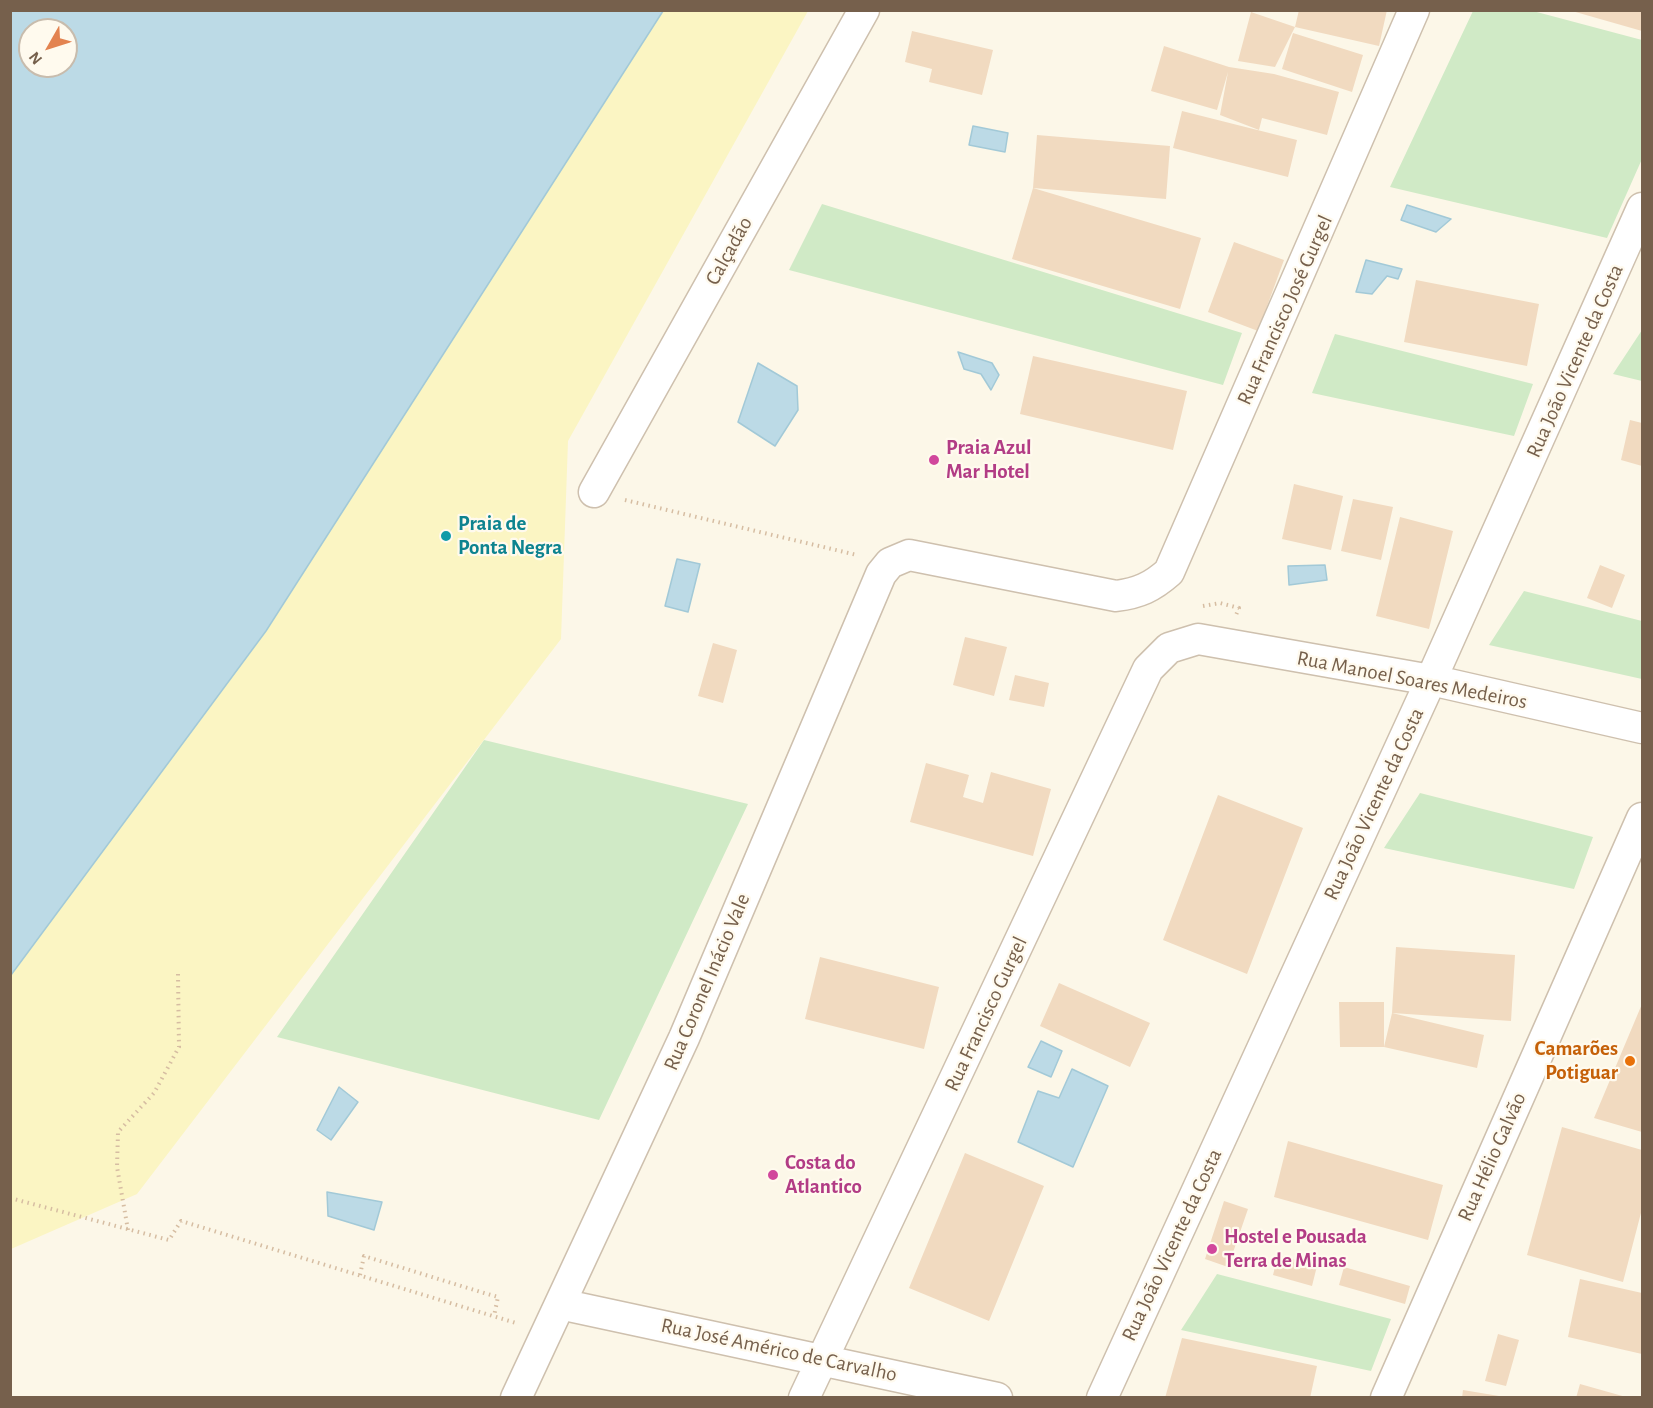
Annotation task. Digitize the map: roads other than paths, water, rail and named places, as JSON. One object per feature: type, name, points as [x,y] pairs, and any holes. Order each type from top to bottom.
[{"type":"street","name":"Calçadão","points":[[594,492],[864,10]]},
{"type":"street","name":"Rua Francisco José Gurgel","points":[[890,563],[909,555],[1116,596],[1137,594],[1154,585],[1169,572],[1414,10]]},
{"type":"street","name":"Rua João Vicente da Costa","points":[[1102,1398],[1431,680],[1642,208]]},
{"type":"street","name":"Rua Coronel Inácio Vale","points":[[516,1398],[684,1038],[881,574],[890,563]]},
{"type":"street","name":"Rua Manoel Soares Medeiros","points":[[1181,642],[1198,639],[1431,680],[1642,728]]},
{"type":"street","name":"Rua Francisco Gurgel","points":[[804,1398],[1148,669],[1169,648],[1181,642]]},
{"type":"street","name":"Rua Hélio Galvão","points":[[1386,1398],[1642,818]]},
{"type":"street","name":"Rua José Américo de Carvalho","points":[[560,1304],[997,1398]]},
{"type":"water","points":[[11,10],[663,11],[266,631],[11,975]]},
{"type":"water","points":[[973,126],[1008,133],[1005,152],[969,145]]},
{"type":"water","points":[[1407,205],[1451,219],[1436,232],[1401,220]]},
{"type":"water","points":[[1366,260],[1402,269],[1398,279],[1387,276],[1372,294],[1356,292]]},
{"type":"water","points":[[958,352],[992,363],[999,375],[991,390],[981,374],[964,369]]},
{"type":"water","points":[[758,363],[797,386],[798,410],[775,446],[738,422]]},
{"type":"water","points":[[677,559],[700,564],[688,612],[665,606]]},
{"type":"water","points":[[1325,565],[1327,580],[1289,585],[1288,566]]},
{"type":"water","points":[[1041,1041],[1062,1051],[1051,1077],[1028,1067]]},
{"type":"water","points":[[1072,1069],[1108,1086],[1073,1167],[1018,1142],[1038,1091],[1059,1098]]},
{"type":"water","points":[[339,1087],[358,1102],[331,1140],[317,1130]]},
{"type":"water","points":[[327,1192],[382,1202],[374,1230],[328,1216]]},
{"type":"place","name":"Praia Azul Mar Hotel","points":[[934,460]]},
{"type":"place","name":"Praia de Ponta Negra","points":[[446,536]]},
{"type":"place","name":"Camarões Potiguar","points":[[1630,1061]]},
{"type":"place","name":"Costa do Atlantico","points":[[773,1175]]},
{"type":"place","name":"Hostel e Pousada Terra de Minas","points":[[1212,1249]]}]
